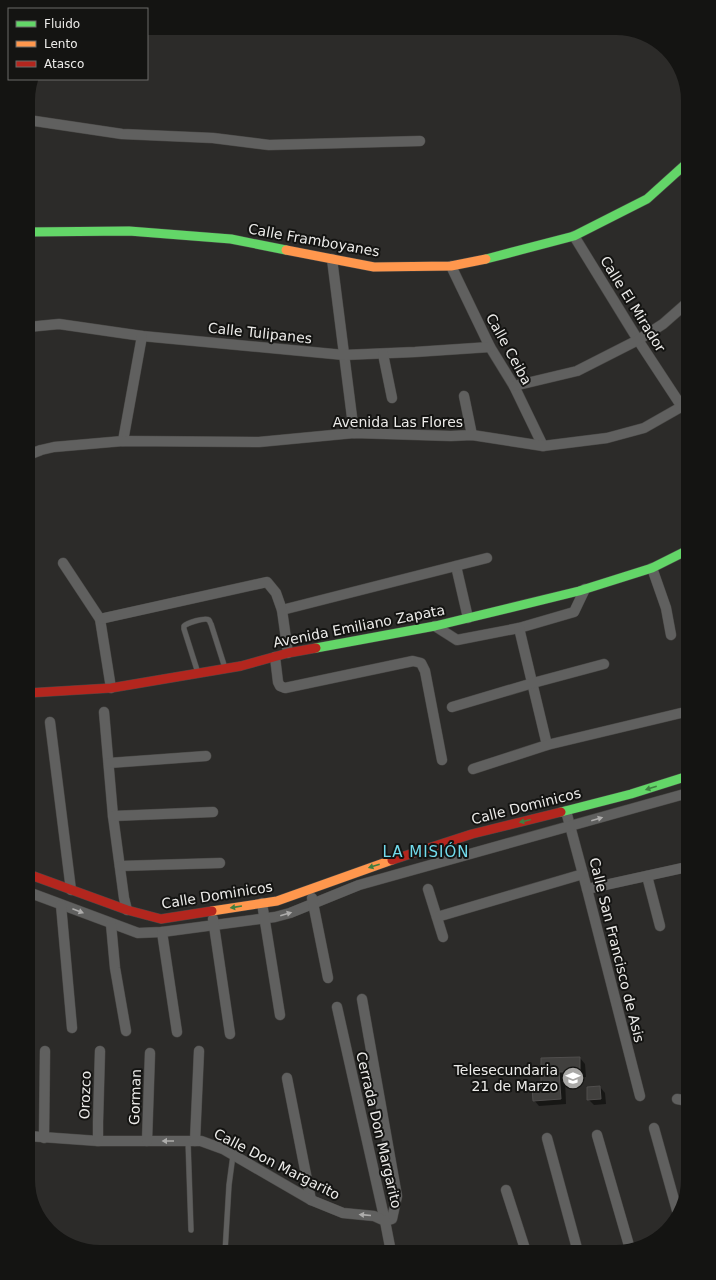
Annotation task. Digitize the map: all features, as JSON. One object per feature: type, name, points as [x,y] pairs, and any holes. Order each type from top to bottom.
[{"type":"street","points":[[35,121],[122,134],[213,138],[269,145],[420,141]]},
{"type":"street","name":"Calle Framboyanes","points":[[35,232],[129,231],[231,239],[374,267],[451,266],[499,256],[574,236],[646,199],[681,168]]},
{"type":"street","name":"Calle El Mirador","points":[[574,236],[638,340],[681,399]]},
{"type":"street","points":[[332,259],[354,433]]},
{"type":"street","name":"Calle Ceiba","points":[[451,266],[490,347],[514,386],[544,446]]},
{"type":"street","points":[[514,386],[577,371],[638,340],[663,324],[681,308]]},
{"type":"street","name":"Calle Tulipanes","points":[[35,326],[59,324],[142,336],[344,355],[490,347]]},
{"type":"street","points":[[123,441],[142,336]]},
{"type":"street","points":[[383,354],[392,398]]},
{"type":"street","points":[[464,396],[472,435]]},
{"type":"street","name":"Avenida Las Flores","points":[[35,453],[54,447],[123,441],[259,442],[354,433],[451,436],[472,435],[544,446],[606,438],[644,428],[681,407]]},
{"type":"street","name":"Avenida Emiliano Zapata","points":[[35,693],[111,688],[198,674],[241,666],[288,653],[435,626],[585,589],[652,568],[681,554]]},
{"type":"street","points":[[282,610],[487,558]]},
{"type":"street","points":[[63,563],[100,618],[111,688]]},
{"type":"street","points":[[456,566],[468,618]]},
{"type":"street","points":[[652,568],[666,608],[671,635]]},
{"type":"street","points":[[100,618],[267,582],[276,593],[282,610],[288,653]]},
{"type":"street","points":[[435,626],[457,640],[519,628],[574,612],[585,589]]},
{"type":"street","points":[[519,628],[547,745]]},
{"type":"street","points":[[275,657],[278,682],[280,686],[285,688],[413,661],[421,663],[425,671],[442,760]]},
{"type":"street","points":[[452,707],[532,683],[604,664]]},
{"type":"street","points":[[104,712],[113,816],[127,910]]},
{"type":"street","points":[[473,769],[547,745],[681,713]]},
{"type":"street","points":[[50,722],[71,890]]},
{"type":"street","points":[[109,763],[206,756]]},
{"type":"street","name":"Calle Dominicos","points":[[35,877],[127,910],[161,919],[277,901],[309,888],[472,834],[631,794],[681,778]]},
{"type":"street","name":"Calle Dominicos","points":[[35,895],[138,933],[162,932],[264,918],[290,913],[359,885],[422,866],[681,795]]},
{"type":"street","name":"Calle San Francisco de Asis","points":[[566,810],[640,1096]]},
{"type":"street","points":[[113,816],[213,812]]},
{"type":"street","points":[[417,852],[422,866]]},
{"type":"street","points":[[120,866],[220,863]]},
{"type":"street","points":[[587,888],[681,868]]},
{"type":"street","points":[[437,917],[583,874]]},
{"type":"street","points":[[647,876],[660,926]]},
{"type":"street","points":[[309,888],[328,978]]},
{"type":"street","points":[[428,889],[443,937]]},
{"type":"street","points":[[262,903],[280,1015]]},
{"type":"street","points":[[61,905],[72,1028]]},
{"type":"street","points":[[212,911],[230,1034]]},
{"type":"street","points":[[111,924],[115,968],[126,1031]]},
{"type":"street","points":[[162,932],[177,1032]]},
{"type":"street","name":"Cerrada Don Margarito","points":[[337,1007],[385,1221],[392,1219],[397,1196],[362,999]]},
{"type":"street","points":[[44,1138],[45,1051]]},
{"type":"street","name":"Orozco","points":[[98,1140],[100,1051]]},
{"type":"street","points":[[192,1142],[200,1052]]},
{"type":"street","name":"Gorman","points":[[147,1141],[150,1053]]},
{"type":"street","points":[[286,1078],[311,1200]]},
{"type":"street","points":[[677,1099],[681,1100]]},
{"type":"street","points":[[654,1128],[676,1206]]},
{"type":"street","points":[[597,1135],[629,1244]]},
{"type":"street","name":"Calle Don Margarito","points":[[35,1137],[201,1142],[223,1149],[311,1200],[343,1213],[374,1216],[385,1221]]},
{"type":"street","points":[[547,1138],[576,1245]]},
{"type":"street","points":[[506,1190],[524,1245]]},
{"type":"street","points":[[385,1221],[390,1245]]},
{"type":"lane","points":[[198,674],[184,626],[187,623],[206,619],[209,620],[211,624],[225,669]]},
{"type":"lane","points":[[191,1230],[192,1142]]},
{"type":"lane","points":[[225,1245],[229,1185],[233,1155]]},
{"type":"building","points":[[580,1057],[580,1072],[559,1072],[561,1099],[533,1101],[532,1086],[541,1085],[541,1058]]},
{"type":"building","points":[[600,1086],[601,1099],[587,1100],[587,1087]]},
{"type":"traffic: fast","points":[[486,259],[574,236],[647,199],[681,168]]},
{"type":"traffic: fast","points":[[35,232],[129,231],[231,239],[286,250]]},
{"type":"traffic: fast","points":[[316,648],[435,626],[579,591],[652,568],[681,554]]},
{"type":"traffic: fast","points":[[561,812],[631,794],[681,778]]},
{"type":"traffic: slow","points":[[286,250],[374,267],[451,266],[486,259]]},
{"type":"traffic: slow","points":[[212,911],[277,901],[392,860]]},
{"type":"traffic: jam","points":[[35,693],[111,688],[241,666],[288,653],[316,648]]},
{"type":"traffic: jam","points":[[392,860],[472,834],[561,812]]},
{"type":"traffic: jam","points":[[35,877],[127,910],[161,919],[212,911]]},
{"type":"place","name":"Telesecundaria 21 de Marzo","points":[[573,1078]]},
{"type":"district","name":"LA MISIÓN","points":[[426,852]]}]
